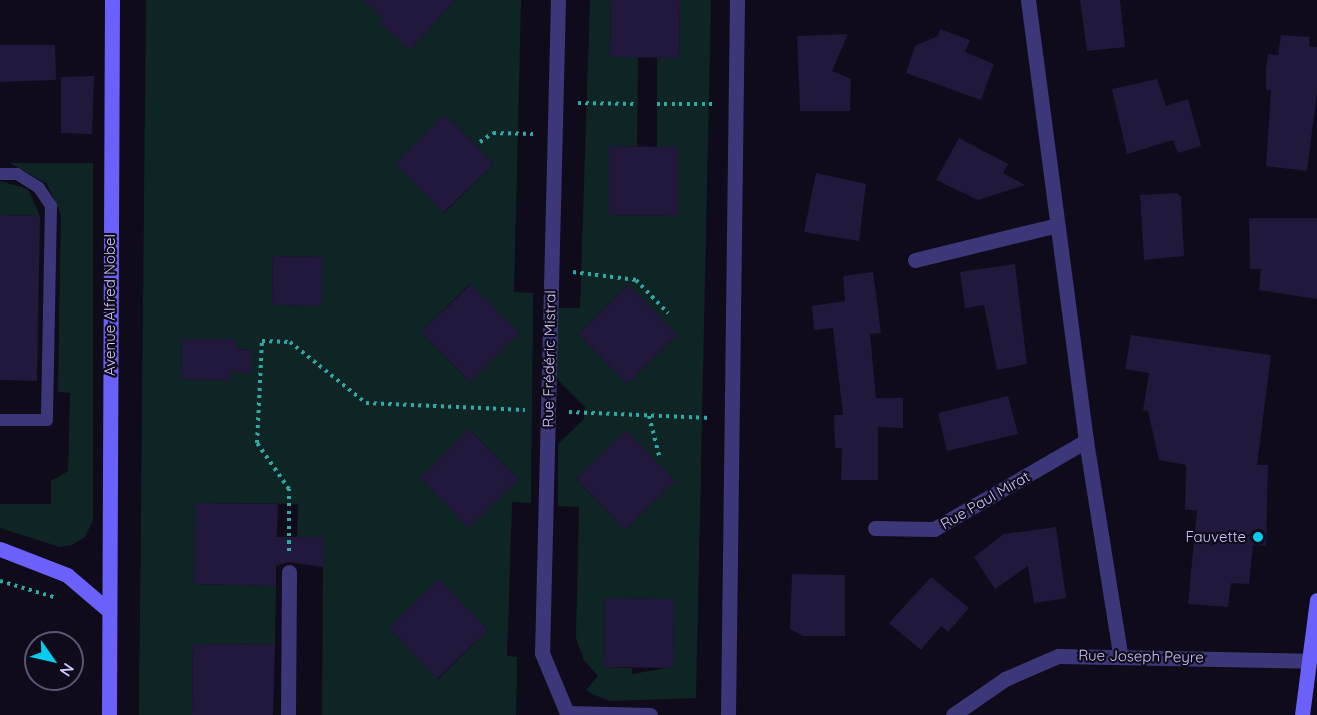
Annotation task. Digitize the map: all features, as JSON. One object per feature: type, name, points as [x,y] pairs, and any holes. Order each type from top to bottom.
[{"type":"main road","name":"Avenue Alfred Nobel","points":[[109,715],[112,0]]},
{"type":"main road","points":[[0,549],[67,575],[108,610]]},
{"type":"main road","points":[[1302,715],[1317,600]]},
{"type":"street","name":"Rue Frédéric Mistral","points":[[558,0],[542,653],[566,714],[650,715]]},
{"type":"street","points":[[728,715],[737,0]]},
{"type":"street","points":[[1028,0],[1086,441],[1120,654]]},
{"type":"street","points":[[915,260],[1057,225]]},
{"type":"street","name":"Rue Paul Mirat","points":[[875,528],[934,529],[1086,441]]},
{"type":"street","points":[[288,715],[289,572]]},
{"type":"street","name":"Rue Joseph Peyre","points":[[953,715],[1005,679],[1058,656],[1120,654],[1309,661]]},
{"type":"lane","points":[[0,174],[17,174],[39,188],[51,206],[47,420],[0,420]]},
{"type":"path","points":[[555,103],[638,104]]},
{"type":"path","points":[[657,104],[736,105]]},
{"type":"path","points":[[480,142],[494,133],[554,134]]},
{"type":"path","points":[[551,271],[636,280],[668,313]]},
{"type":"path","points":[[289,572],[289,489],[257,443],[262,341],[290,342],[366,403],[732,419]]},
{"type":"path","points":[[649,416],[660,459]]},
{"type":"green space","points":[[146,0],[365,0],[384,19],[380,23],[410,50],[455,0],[521,0],[514,292],[533,293],[531,503],[512,502],[507,656],[517,657],[516,715],[322,715],[323,567],[297,537],[298,504],[197,503],[194,584],[276,586],[275,645],[193,644],[192,715],[139,715]],"holes":[[[445,114],[494,164],[444,213],[395,163]],[[273,256],[321,257],[321,306],[272,305]],[[470,284],[519,333],[470,382],[421,332]],[[182,339],[230,339],[230,349],[252,350],[252,372],[230,372],[229,380],[181,379]],[[469,429],[518,479],[468,527],[420,478]],[[439,580],[488,630],[438,679],[389,628]]]},
{"type":"green space","points":[[590,0],[611,0],[610,56],[638,57],[637,146],[609,147],[609,215],[677,216],[678,147],[657,147],[657,58],[679,57],[680,0],[711,0],[696,698],[610,701],[586,690],[598,676],[584,660],[576,638],[579,507],[558,506],[558,444],[584,419],[585,407],[556,378],[558,308],[580,308]],"holes":[[[628,285],[676,336],[627,384],[578,334]],[[626,431],[675,481],[625,530],[576,479]],[[605,598],[674,599],[673,667],[632,674],[632,668],[604,667]]]},
{"type":"green space","points":[[10,163],[93,163],[93,520],[85,537],[72,545],[60,547],[0,528],[0,504],[51,504],[51,481],[68,471],[70,393],[58,392],[61,214],[47,184]]},
{"type":"green space","points":[[0,181],[28,189],[40,216],[0,215]]},
{"type":"building","points":[[363,0],[455,0],[410,50],[379,23],[384,19]]},
{"type":"building","points":[[611,0],[680,0],[679,58],[610,57]]},
{"type":"building","points":[[1080,0],[1120,0],[1125,47],[1087,51]]},
{"type":"building","points":[[940,29],[970,40],[965,52],[994,64],[981,100],[906,73],[915,46],[938,36]]},
{"type":"building","points":[[848,34],[832,71],[851,79],[850,111],[800,111],[797,36]]},
{"type":"building","points":[[1281,35],[1310,37],[1309,46],[1317,47],[1317,93],[1307,171],[1266,166],[1271,90],[1266,90],[1266,69],[1268,54],[1278,55]]},
{"type":"building","points":[[0,45],[55,45],[56,80],[0,82]]},
{"type":"building","points":[[94,76],[92,134],[61,133],[61,77]]},
{"type":"building","points":[[1157,79],[1166,106],[1188,99],[1201,146],[1178,153],[1173,140],[1127,154],[1112,89]]},
{"type":"building","points":[[445,114],[494,164],[443,213],[395,163]]},
{"type":"building","points":[[959,138],[1008,164],[1003,173],[1025,185],[978,200],[936,180]]},
{"type":"building","points":[[609,146],[678,147],[678,216],[609,215]]},
{"type":"building","points":[[816,173],[866,184],[859,241],[804,232]]},
{"type":"building","points":[[1177,193],[1181,197],[1184,256],[1144,260],[1140,195]]},
{"type":"building","points":[[0,215],[40,216],[37,381],[0,380]]},
{"type":"building","points":[[1249,218],[1317,218],[1317,299],[1259,290],[1261,269],[1250,269]]},
{"type":"building","points":[[273,256],[322,257],[321,306],[272,305]]},
{"type":"building","points":[[1015,264],[1027,364],[997,370],[984,305],[965,308],[960,272]]},
{"type":"building","points":[[873,272],[881,333],[870,334],[876,398],[903,398],[903,428],[878,427],[878,480],[841,480],[842,448],[835,448],[834,415],[843,415],[833,328],[814,330],[812,306],[845,301],[843,276]]},
{"type":"building","points":[[471,284],[519,333],[470,382],[421,332]]},
{"type":"building","points":[[628,285],[677,335],[627,384],[578,334]]},
{"type":"building","points":[[1131,335],[1271,355],[1257,465],[1268,465],[1266,546],[1253,545],[1249,584],[1231,583],[1228,607],[1188,604],[1197,510],[1185,510],[1186,465],[1159,460],[1148,411],[1143,410],[1149,373],[1125,369]]},
{"type":"building","points":[[182,339],[234,339],[239,350],[252,350],[252,373],[230,372],[230,380],[181,379]]},
{"type":"building","points":[[1008,396],[1018,434],[947,451],[938,413]]},
{"type":"building","points":[[469,429],[518,479],[468,528],[420,478]]},
{"type":"building","points":[[626,430],[675,481],[625,530],[576,479]]},
{"type":"building","points":[[196,503],[278,504],[277,537],[323,537],[323,567],[288,562],[276,566],[276,586],[194,584]]},
{"type":"building","points":[[1056,527],[1066,598],[1034,603],[1028,566],[995,589],[974,557],[1004,534]]},
{"type":"building","points":[[792,574],[845,575],[845,636],[803,636],[790,629]]},
{"type":"building","points":[[931,577],[969,608],[948,632],[941,626],[921,650],[889,623]]},
{"type":"building","points":[[439,579],[488,630],[437,679],[389,628]]},
{"type":"building","points":[[605,598],[674,599],[673,668],[604,667]]},
{"type":"building","points":[[193,644],[275,645],[273,715],[192,715]]},
{"type":"place","name":"Fauvette","points":[[1258,537]]}]
